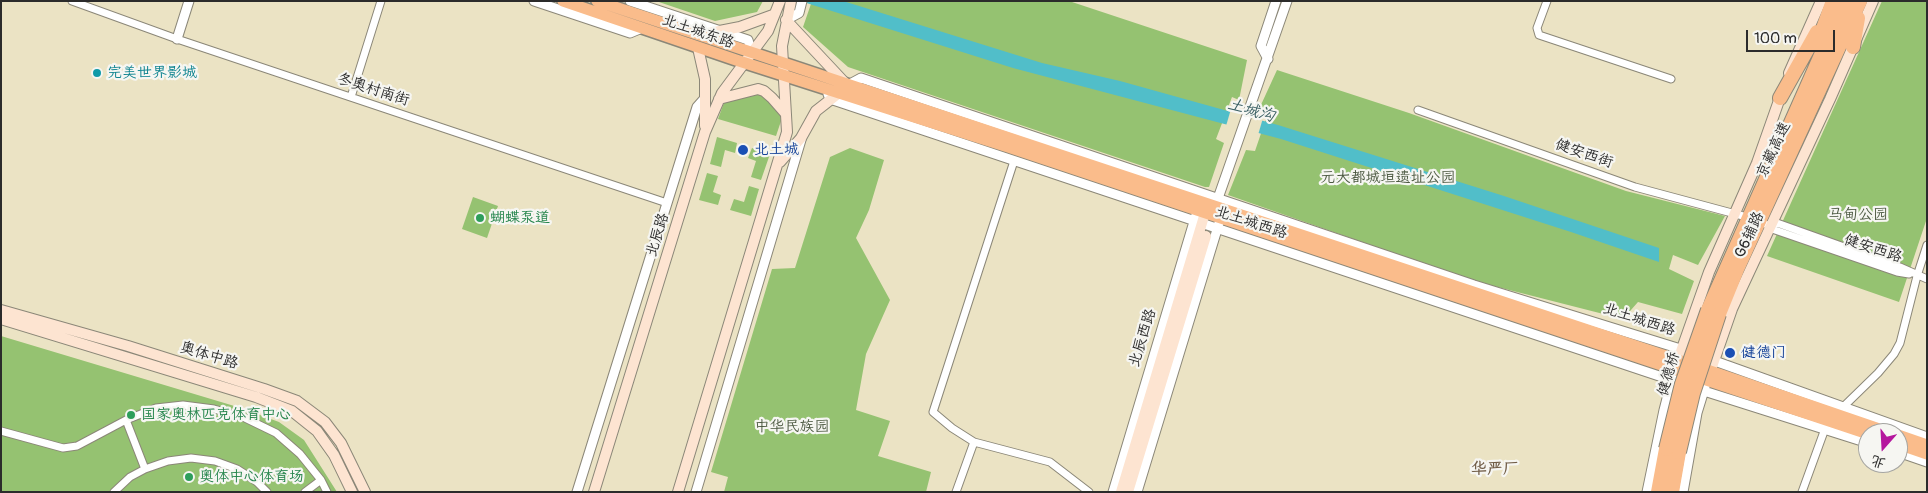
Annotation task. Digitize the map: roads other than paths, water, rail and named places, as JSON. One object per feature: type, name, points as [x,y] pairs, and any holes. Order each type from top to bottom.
[{"type":"highway","name":"京藏高速","points":[[1714,312],[1790,126],[1845,1]]},
{"type":"highway","name":"京藏高速","points":[[1714,312],[1738,268],[1860,1]]},
{"type":"highway","points":[[1854,47],[1860,1]]},
{"type":"highway","points":[[1790,126],[1827,5]]},
{"type":"highway","points":[[1780,98],[1827,5]]},
{"type":"highway","name":"健德桥","points":[[1673,451],[1682,384],[1714,312]]},
{"type":"highway","points":[[1658,492],[1673,451]]},
{"type":"highway","points":[[1672,492],[1673,451]]},
{"type":"main road","name":"北土城东路","points":[[563,1],[783,76]]},
{"type":"main road","name":"北土城东路","points":[[597,1],[752,53]]},
{"type":"main road","name":"G6辅路","points":[[1709,375],[1732,309],[1768,225],[1854,47],[1873,1]]},
{"type":"main road","points":[[700,35],[740,26],[783,9]]},
{"type":"main road","points":[[678,492],[787,132],[782,46],[783,9]]},
{"type":"main road","points":[[783,9],[838,90]]},
{"type":"main road","name":"北辰路","points":[[594,492],[706,131],[719,99],[783,9]]},
{"type":"main road","points":[[698,48],[705,78],[706,131]]},
{"type":"main road","points":[[752,53],[783,63],[838,90]]},
{"type":"main road","name":"北土城西路","points":[[783,76],[838,90],[1209,216]]},
{"type":"main road","points":[[719,99],[758,89],[764,91],[772,98],[786,115]]},
{"type":"main road","points":[[778,164],[801,138],[816,111],[838,90]]},
{"type":"main road","name":"北土城西路","points":[[838,90],[1209,216],[1677,364]]},
{"type":"main road","name":"G6辅路","points":[[1677,364],[1709,272],[1739,214],[1780,98]]},
{"type":"main road","name":"北辰西路","points":[[1128,492],[1188,308],[1209,216]]},
{"type":"main road","name":"北辰西路","points":[[1121,492],[1209,216]]},
{"type":"main road","name":"奥体中路","points":[[1,310],[264,388],[297,401],[324,422],[341,443],[365,492]]},
{"type":"main road","name":"奥体中路","points":[[1,319],[256,397],[292,411],[317,431],[334,455],[352,492]]},
{"type":"main road","points":[[1677,364],[1833,418],[1858,424]]},
{"type":"main road","points":[[1833,418],[1858,429]]},
{"type":"main road","points":[[1908,438],[1927,445]]},
{"type":"main road","points":[[1908,447],[1927,454]]},
{"type":"street","name":"冬奥村南街","points":[[72,1],[177,39],[667,203]]},
{"type":"street","points":[[177,39],[189,1]]},
{"type":"street","points":[[351,97],[381,1]]},
{"type":"street","name":"北土城东路","points":[[534,1],[630,33],[642,28]]},
{"type":"street","name":"北土城东路","points":[[630,1],[748,40],[752,53]]},
{"type":"street","points":[[783,9],[798,13],[802,1]]},
{"type":"street","points":[[1268,59],[1261,46],[1276,1]]},
{"type":"street","name":"北辰西路","points":[[1112,492],[1209,216],[1268,59],[1287,1]]},
{"type":"street","points":[[1546,1],[1537,28],[1539,35],[1671,79]]},
{"type":"street","name":"北土城西路","points":[[838,90],[1014,161],[1209,216],[1677,364]]},
{"type":"street","name":"北辰路","points":[[577,492],[697,107],[705,98]]},
{"type":"street","name":"健安西街","points":[[1418,110],[1635,187],[1739,214]]},
{"type":"street","points":[[696,492],[801,138]]},
{"type":"street","points":[[1014,161],[933,412],[952,428],[974,442],[1050,462],[1089,492]]},
{"type":"street","name":"健安西路","points":[[1768,225],[1777,223],[1900,267],[1927,279]]},
{"type":"street","points":[[1802,492],[1833,418],[1878,373],[1894,354],[1900,343],[1927,245]]},
{"type":"street","name":"北辰西路","points":[[1137,492],[1188,308]]},
{"type":"street","points":[[1689,326],[1722,337]]},
{"type":"street","points":[[1677,364],[1833,418],[1927,436]]},
{"type":"street","name":"G6辅路","points":[[1647,492],[1664,410],[1677,364]]},
{"type":"street","name":"G6辅路","points":[[1683,492],[1697,413],[1709,375]]},
{"type":"street","points":[[1,431],[63,448],[77,446],[126,420],[156,408],[183,405],[214,409],[245,418],[276,433],[300,454],[321,480],[327,492]]},
{"type":"street","points":[[1664,410],[1697,413]]},
{"type":"street","points":[[1833,418],[1858,436]]},
{"type":"street","points":[[126,420],[145,469]]},
{"type":"street","points":[[956,492],[974,442]]},
{"type":"street","points":[[1908,455],[1927,462]]},
{"type":"street","points":[[114,492],[130,478],[145,469],[179,459],[215,461],[247,475],[267,492]]},
{"type":"street","points":[[305,492],[321,480]]},
{"type":"water","points":[[800,1],[843,1],[1042,63],[1120,81],[1278,125],[1504,196],[1659,248],[1659,262],[1281,139],[1013,68]]},
{"type":"place","name":"完美世界影城","points":[[97,73]]},
{"type":"place","name":"北土城","points":[[743,150]]},
{"type":"place","name":"蝴蝶泵道","points":[[480,218]]},
{"type":"place","name":"健德门","points":[[1730,353]]},
{"type":"place","name":"国家奥林匹克体育中心","points":[[131,415]]},
{"type":"place","name":"奥体中心体育场","points":[[189,477]]},
{"type":"district","name":"华严厂","points":[[1495,470]]},
{"type":"water label","name":"土城沟","points":[[1251,111]]},
{"type":"park label","name":"元大都城垣遗址公园","points":[[1388,178]]},
{"type":"park label","name":"马甸公园","points":[[1858,215]]},
{"type":"park label","name":"中华民族园","points":[[792,427]]}]
